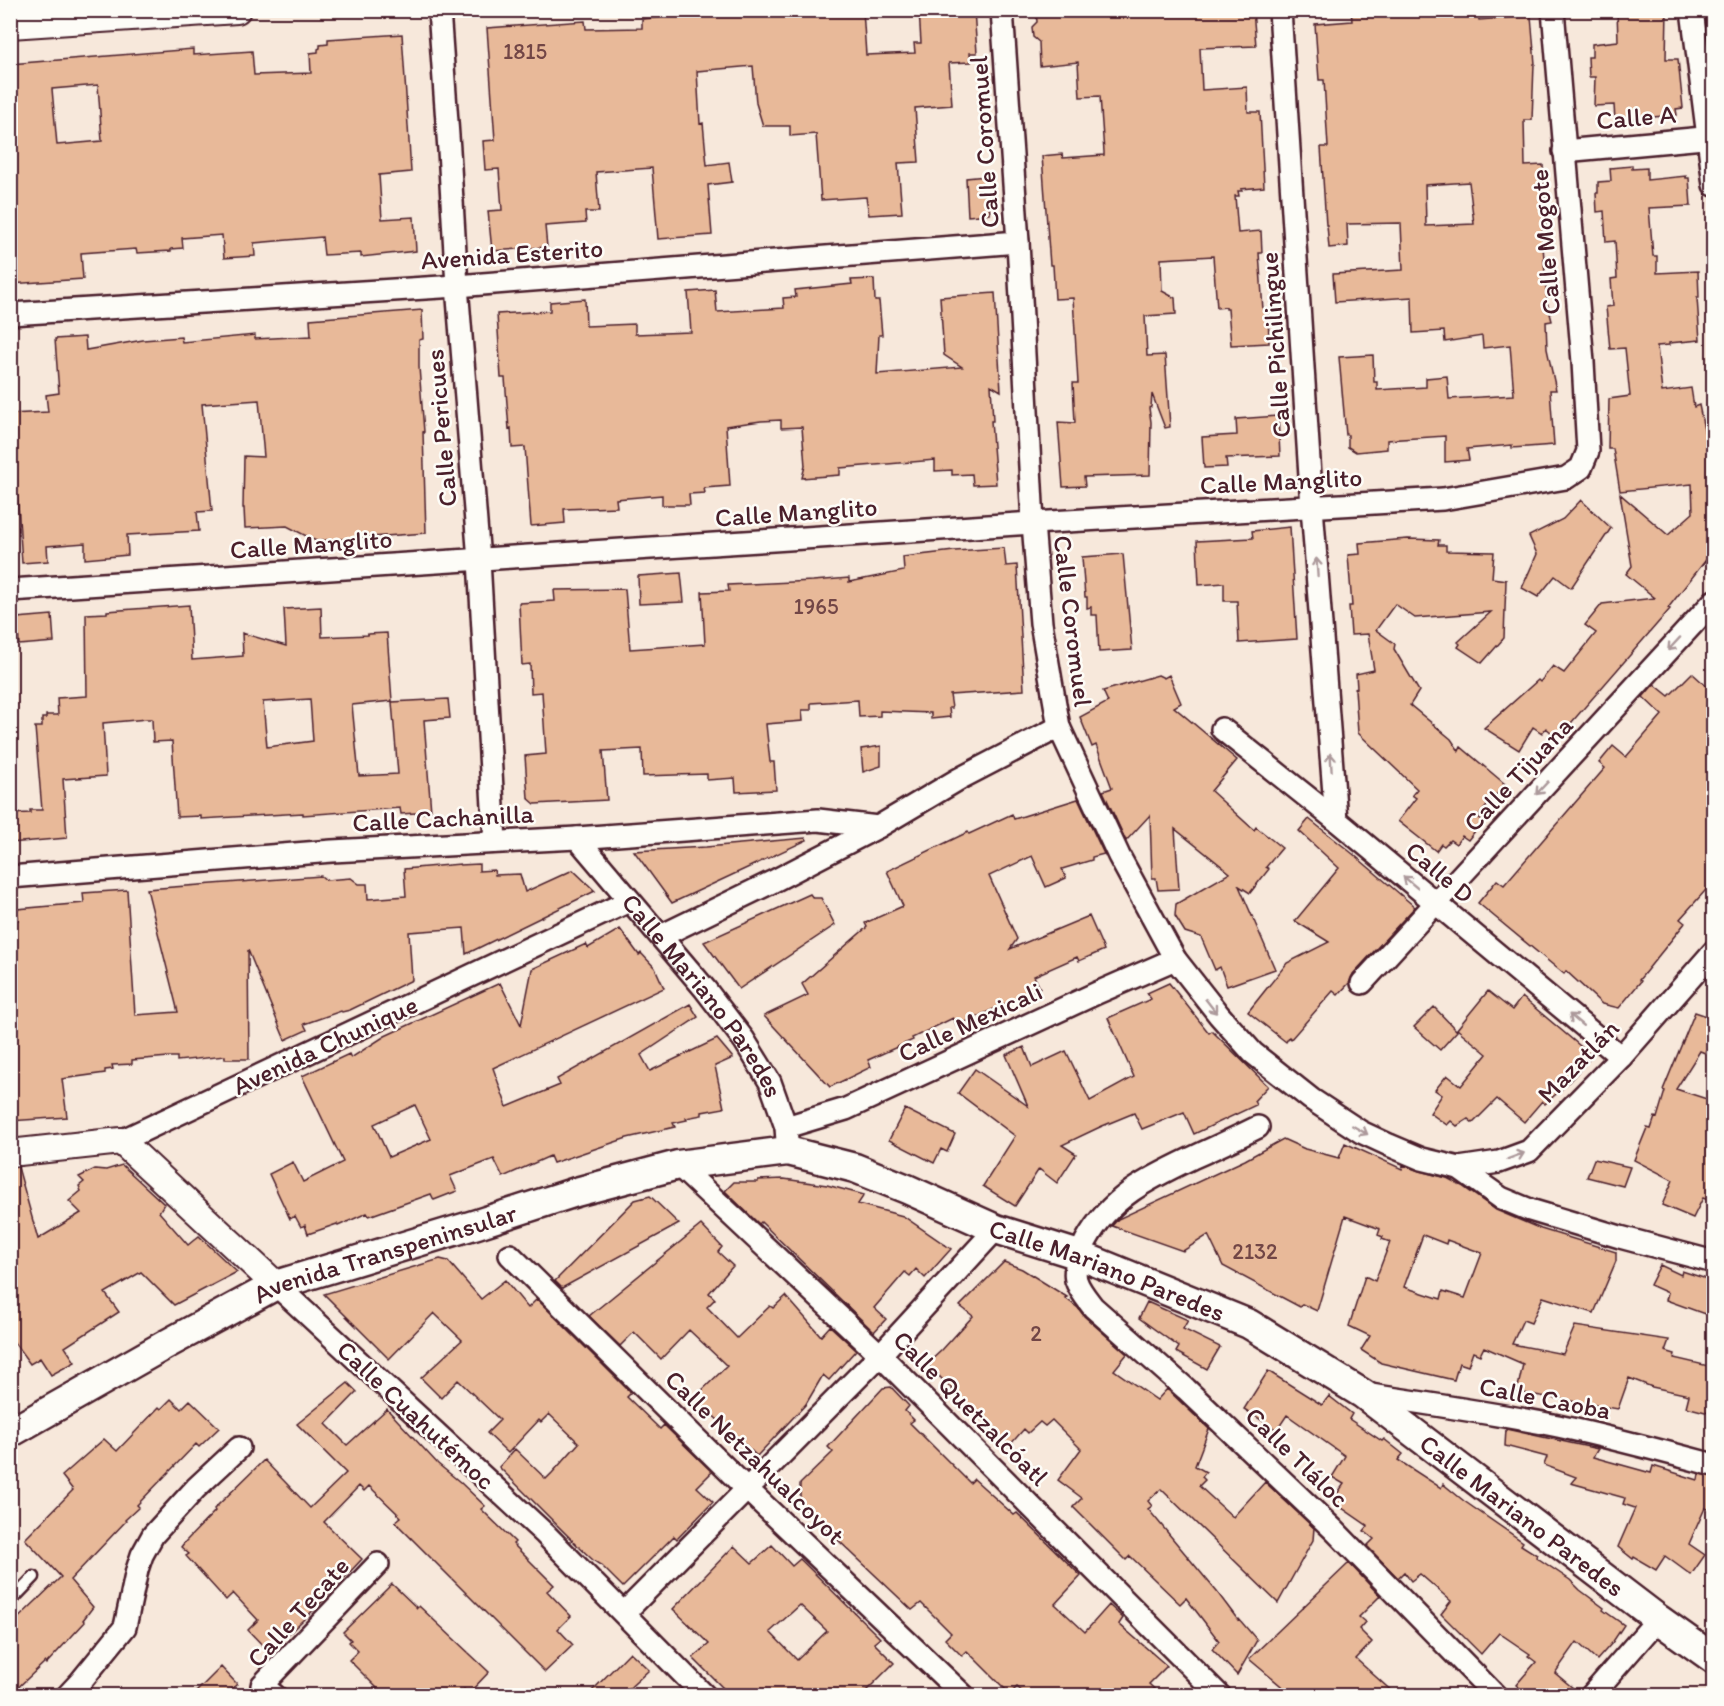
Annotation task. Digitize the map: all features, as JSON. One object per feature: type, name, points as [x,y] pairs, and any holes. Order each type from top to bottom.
[{"type":"main road","name":"Avenida Transpeninsular","points":[[10,1433],[276,1285],[576,1192],[787,1139]]},
{"type":"main road","name":"Calle Mariano Paredes","points":[[787,1139],[996,1229],[1078,1255],[1249,1324],[1363,1394],[1713,1659]]},
{"type":"street","points":[[10,25],[237,10]]},
{"type":"street","name":"Calle Pericues","points":[[439,10],[457,286],[479,560],[495,842]]},
{"type":"street","name":"Calle Coromuel","points":[[1002,10],[1041,624],[1059,727],[1119,856],[1175,959],[1219,1015],[1253,1053],[1311,1099],[1361,1132],[1422,1159],[1459,1168]]},
{"type":"street","name":"Calle Pichilingue","points":[[1280,10],[1312,507],[1336,820]]},
{"type":"street","name":"Calle Mogote","points":[[1553,10],[1583,362],[1588,451],[1581,468]]},
{"type":"street","points":[[1692,10],[1711,138],[1713,185]]},
{"type":"street","name":"Calle A","points":[[1564,151],[1711,138]]},
{"type":"street","name":"Avenida Esterito","points":[[10,314],[457,286],[1017,242]]},
{"type":"street","name":"Calle Manglito","points":[[10,590],[1033,523],[1443,499],[1566,478],[1581,468]]},
{"type":"street","name":"Calle Tijuana","points":[[1362,983],[1713,601]]},
{"type":"street","points":[[661,936],[878,827],[959,778],[1059,727]]},
{"type":"street","name":"Calle D","points":[[1222,729],[1336,820],[1621,1057]]},
{"type":"street","name":"Calle Cachanilla","points":[[10,877],[332,851],[577,838],[818,820],[878,827]]},
{"type":"street","name":"Calle Mariano Paredes","points":[[577,838],[705,989],[744,1040],[770,1082],[787,1139]]},
{"type":"street","name":"Avenida Chunique","points":[[10,1153],[121,1141],[629,901]]},
{"type":"street","name":"Mazatlán","points":[[1459,1168],[1499,1162],[1529,1151],[1621,1057],[1713,951]]},
{"type":"street","name":"Calle Mexicali","points":[[787,1139],[846,1109],[1175,959]]},
{"type":"street","points":[[1078,1255],[1094,1227],[1132,1189],[1152,1177],[1258,1127]]},
{"type":"street","name":"Calle Cuahutémoc","points":[[121,1141],[545,1534],[705,1695]]},
{"type":"street","name":"Calle Quetzalcóatl","points":[[678,1165],[880,1355],[1220,1695]]},
{"type":"street","points":[[1459,1168],[1501,1198],[1530,1210],[1713,1262]]},
{"type":"street","points":[[624,1613],[880,1355],[996,1229]]},
{"type":"street","name":"Calle Netzahualcoyot","points":[[510,1255],[748,1490],[964,1695]]},
{"type":"street","name":"Calle Tláloc","points":[[1078,1255],[1076,1279],[1084,1296],[1093,1307],[1186,1389],[1334,1530],[1496,1695]]},
{"type":"street","name":"Calle Caoba","points":[[1363,1394],[1560,1426],[1713,1465]]},
{"type":"street","points":[[67,1695],[125,1627],[137,1570],[153,1535],[196,1488],[238,1448]]},
{"type":"street","name":"Calle Tecate","points":[[275,1695],[262,1685],[378,1564]]},
{"type":"street","points":[[1591,1695],[1658,1619]]},
{"type":"lane","points":[[10,1602],[34,1577]]},
{"type":"building","points":[[746,10],[804,10],[805,15],[863,10],[866,55],[915,53],[914,43],[921,43],[919,10],[974,10],[977,53],[970,53],[971,62],[949,63],[952,105],[915,108],[919,162],[898,163],[902,213],[869,215],[866,197],[821,200],[816,134],[790,136],[790,126],[763,126],[756,103],[753,66],[697,71],[700,124],[703,123],[707,165],[729,162],[732,182],[708,185],[712,235],[658,239],[652,168],[596,172],[599,212],[585,212],[586,223],[545,226],[547,247],[492,251],[488,211],[502,210],[499,169],[485,170],[483,141],[495,140],[487,28],[585,21],[586,29],[642,28],[642,19]]},
{"type":"building","points":[[1036,10],[1253,10],[1256,46],[1200,48],[1202,90],[1247,87],[1248,112],[1260,112],[1264,187],[1241,189],[1242,191],[1238,191],[1239,196],[1235,196],[1238,233],[1261,231],[1262,253],[1259,253],[1263,310],[1268,310],[1269,343],[1231,345],[1228,309],[1226,307],[1217,308],[1213,256],[1161,259],[1162,291],[1175,298],[1176,314],[1145,316],[1147,356],[1165,355],[1170,427],[1165,428],[1152,394],[1149,408],[1150,475],[1084,477],[1085,486],[1063,487],[1058,422],[1075,423],[1073,383],[1078,383],[1073,298],[1055,299],[1053,265],[1050,265],[1042,156],[1062,154],[1063,158],[1104,155],[1104,152],[1100,96],[1080,97],[1078,62],[1040,66],[1039,42],[1033,37],[1032,27],[1037,22]]},
{"type":"building","points":[[1351,10],[1478,10],[1479,20],[1531,16],[1535,64],[1532,120],[1524,120],[1525,166],[1543,165],[1546,231],[1542,231],[1547,302],[1552,321],[1546,322],[1547,349],[1556,390],[1550,390],[1554,445],[1512,448],[1512,445],[1467,449],[1469,460],[1445,462],[1445,436],[1387,440],[1387,449],[1356,452],[1348,447],[1339,357],[1373,355],[1374,382],[1377,382],[1377,390],[1426,387],[1426,378],[1447,376],[1449,399],[1514,395],[1510,345],[1483,348],[1482,336],[1445,342],[1444,331],[1413,333],[1412,297],[1335,302],[1333,274],[1403,270],[1401,223],[1347,224],[1348,246],[1329,248],[1321,147],[1328,147],[1324,80],[1319,80],[1315,24],[1352,21]],"holes":[[[1469,182],[1474,224],[1426,226],[1425,185]]]},
{"type":"building","points":[[1617,10],[1667,10],[1666,59],[1678,59],[1683,108],[1676,109],[1677,115],[1615,120],[1614,105],[1594,106],[1595,77],[1589,77],[1588,57],[1592,57],[1592,44],[1618,41]]},
{"type":"building","points":[[402,34],[411,172],[379,175],[382,219],[414,217],[416,251],[361,257],[361,253],[324,255],[322,237],[254,243],[255,256],[224,258],[222,235],[182,238],[183,248],[171,249],[171,251],[137,253],[136,249],[81,253],[83,279],[10,284],[10,64],[193,49],[193,55],[252,51],[254,75],[311,73],[310,53],[318,52],[320,45],[328,44],[328,39]],"holes":[[[98,85],[102,141],[57,145],[52,89]]]},
{"type":"building","points":[[1632,166],[1632,169],[1647,168],[1647,180],[1686,176],[1689,178],[1691,206],[1649,208],[1653,256],[1657,256],[1657,273],[1698,271],[1700,340],[1657,346],[1662,392],[1691,388],[1694,407],[1699,405],[1710,459],[1713,551],[1668,608],[1670,609],[1558,738],[1546,728],[1542,733],[1533,727],[1519,750],[1484,728],[1538,680],[1540,682],[1553,666],[1564,673],[1596,633],[1585,625],[1602,604],[1655,598],[1626,574],[1632,566],[1620,494],[1668,535],[1693,513],[1692,484],[1620,491],[1613,449],[1608,449],[1609,399],[1630,396],[1625,348],[1610,349],[1606,307],[1613,306],[1611,279],[1617,278],[1615,241],[1606,242],[1604,211],[1597,212],[1596,193],[1598,193],[1598,182],[1611,181],[1610,168]]},
{"type":"building","points":[[986,176],[990,214],[968,216],[966,178]]},
{"type":"building","points":[[874,279],[875,301],[879,301],[882,335],[879,335],[877,374],[962,367],[944,355],[940,297],[995,293],[1001,391],[991,385],[993,421],[991,421],[996,484],[973,485],[972,474],[952,475],[952,470],[935,471],[935,460],[840,468],[840,475],[802,478],[805,466],[802,427],[781,428],[781,420],[761,421],[726,426],[730,486],[704,488],[705,493],[689,494],[690,505],[662,505],[662,495],[616,499],[617,507],[564,509],[565,523],[531,526],[525,447],[512,448],[505,378],[501,378],[497,314],[550,311],[550,302],[585,299],[586,326],[635,324],[635,334],[691,332],[688,292],[715,290],[717,312],[784,308],[783,298],[796,297],[795,290],[852,284],[851,280]]},
{"type":"building","points":[[422,310],[423,339],[419,340],[419,367],[424,432],[426,533],[316,541],[287,526],[245,528],[244,456],[264,457],[259,400],[202,404],[212,511],[197,512],[199,531],[127,535],[128,555],[85,559],[85,543],[47,546],[48,561],[22,563],[16,475],[10,475],[10,414],[48,412],[46,395],[59,393],[55,339],[85,337],[86,350],[143,340],[181,337],[182,342],[255,335],[255,339],[311,336],[310,319]]},
{"type":"building","points":[[1278,416],[1280,456],[1226,458],[1227,467],[1204,468],[1202,437],[1237,435],[1236,419]]},
{"type":"building","points":[[1581,500],[1611,528],[1571,588],[1555,576],[1538,597],[1522,588],[1537,554],[1529,536],[1563,519]]},
{"type":"building","points":[[1290,527],[1297,639],[1239,643],[1237,601],[1224,601],[1224,583],[1199,585],[1197,541],[1253,538],[1252,531]]},
{"type":"building","points":[[1408,539],[1439,540],[1438,545],[1446,545],[1446,551],[1494,552],[1492,578],[1506,580],[1504,638],[1482,663],[1458,647],[1460,644],[1458,642],[1491,612],[1415,618],[1395,604],[1376,630],[1395,644],[1394,649],[1419,691],[1410,705],[1451,739],[1459,751],[1461,747],[1505,784],[1478,817],[1483,821],[1468,840],[1462,836],[1456,844],[1450,840],[1444,846],[1441,844],[1436,851],[1398,821],[1416,798],[1412,795],[1417,789],[1358,733],[1356,674],[1374,670],[1368,634],[1351,635],[1349,606],[1352,606],[1348,555],[1360,554],[1359,543]]},
{"type":"building","points":[[1004,548],[1006,566],[1017,565],[1024,690],[950,695],[952,708],[949,708],[950,717],[931,719],[931,713],[880,711],[880,716],[859,717],[858,700],[811,703],[811,710],[802,710],[803,721],[766,724],[770,762],[774,762],[776,790],[736,792],[735,778],[707,780],[707,774],[643,776],[642,749],[603,751],[607,800],[535,804],[528,798],[525,756],[546,754],[542,692],[531,693],[530,664],[522,665],[519,603],[555,601],[554,590],[625,589],[630,649],[705,644],[702,592],[729,591],[728,585],[849,578],[849,582],[904,571],[903,557]]},
{"type":"building","points":[[1123,554],[1132,650],[1099,652],[1097,615],[1091,615],[1091,607],[1087,608],[1082,557]]},
{"type":"building","points":[[681,573],[684,602],[639,604],[638,576]]},
{"type":"building","points":[[189,605],[192,660],[243,656],[242,633],[286,646],[284,609],[321,607],[322,637],[387,633],[392,701],[352,705],[359,776],[398,774],[392,702],[448,699],[450,718],[424,720],[431,812],[401,814],[400,808],[303,815],[303,813],[201,819],[201,816],[177,817],[172,741],[153,742],[152,719],[147,719],[103,723],[106,776],[63,779],[67,838],[10,843],[10,814],[42,810],[35,727],[42,727],[42,718],[46,718],[46,715],[58,715],[57,698],[87,696],[86,614],[107,613],[107,611]],"holes":[[[310,699],[313,741],[267,747],[263,702]]]},
{"type":"building","points":[[52,615],[54,642],[19,645],[17,618]]},
{"type":"building","points":[[1692,673],[1713,692],[1713,882],[1680,919],[1685,923],[1619,1008],[1602,1004],[1566,971],[1564,974],[1478,903],[1497,880],[1504,885],[1605,768],[1599,763],[1613,746],[1626,757],[1662,715],[1643,697],[1654,684],[1669,696]]},
{"type":"building","points":[[1158,675],[1164,678],[1169,675],[1181,703],[1174,707],[1237,760],[1211,791],[1254,830],[1256,827],[1282,848],[1266,867],[1269,869],[1250,893],[1239,886],[1275,969],[1227,986],[1220,967],[1215,970],[1201,937],[1185,932],[1175,916],[1176,904],[1230,873],[1175,829],[1179,889],[1158,890],[1156,878],[1152,878],[1150,815],[1126,841],[1103,791],[1112,788],[1096,745],[1092,747],[1080,717],[1108,702],[1103,691]]},
{"type":"building","points":[[881,746],[881,766],[863,772],[861,749]]},
{"type":"building","points":[[1078,799],[1104,854],[1062,869],[1066,878],[1046,887],[1032,856],[989,876],[1017,939],[1010,949],[1089,916],[1104,950],[1079,961],[1077,957],[1034,976],[1040,988],[957,1026],[953,1018],[912,1038],[913,1040],[868,1060],[871,1067],[830,1087],[764,1016],[808,995],[802,984],[867,927],[865,923],[903,906],[887,871],[968,832],[969,834],[1012,814],[1014,819]]},
{"type":"building","points":[[1309,819],[1415,907],[1353,974],[1350,982],[1338,995],[1333,991],[1286,1042],[1248,1012],[1287,963],[1329,942],[1295,921],[1339,868],[1299,831]]},
{"type":"building","points":[[806,838],[807,840],[672,903],[634,851],[706,847]]},
{"type":"building","points":[[479,864],[479,871],[494,870],[495,875],[520,874],[525,892],[573,870],[595,891],[466,954],[464,928],[409,932],[412,980],[350,1010],[304,1024],[307,1030],[285,1040],[248,950],[249,1059],[225,1059],[225,1056],[177,1061],[177,1057],[169,1057],[132,1060],[132,1064],[112,1065],[113,1069],[105,1070],[105,1073],[62,1079],[67,1117],[10,1121],[10,921],[18,920],[17,909],[84,903],[83,893],[127,890],[135,1015],[178,1012],[147,889],[321,876],[326,880],[351,878],[359,884],[367,884],[368,899],[406,896],[404,869]]},
{"type":"building","points":[[810,894],[813,898],[821,898],[835,925],[739,989],[704,942]]},
{"type":"building","points":[[620,929],[639,955],[641,953],[655,968],[664,988],[493,1068],[507,1107],[560,1085],[557,1079],[690,1004],[698,1017],[641,1055],[650,1071],[717,1039],[733,1058],[715,1066],[724,1108],[702,1112],[702,1115],[673,1123],[675,1127],[627,1138],[553,1163],[550,1156],[503,1177],[494,1159],[450,1176],[457,1191],[434,1200],[431,1194],[308,1234],[305,1225],[301,1227],[295,1216],[290,1219],[269,1174],[293,1162],[303,1182],[343,1162],[302,1076],[349,1054],[351,1058],[385,1036],[500,983],[521,1025],[532,969],[586,944],[588,948]],"holes":[[[415,1105],[431,1139],[389,1157],[374,1124]]]},
{"type":"building","points":[[1169,983],[1209,1033],[1212,1031],[1268,1086],[1254,1101],[1256,1105],[1194,1134],[1184,1112],[1142,1129],[1134,1113],[1100,1127],[1062,1145],[1076,1154],[1057,1183],[1039,1169],[1015,1206],[983,1186],[1015,1136],[958,1093],[975,1069],[1028,1106],[1006,1055],[1024,1047],[1032,1067],[1066,1051],[1090,1101],[1134,1077],[1108,1018],[1151,999],[1147,993]]},
{"type":"building","points":[[1488,991],[1512,1010],[1522,997],[1592,1056],[1565,1086],[1545,1104],[1542,1101],[1524,1122],[1497,1099],[1473,1123],[1468,1119],[1457,1126],[1451,1121],[1447,1125],[1430,1113],[1442,1095],[1435,1090],[1447,1075],[1461,1086],[1487,1054],[1457,1029]]},
{"type":"building","points":[[1434,1007],[1457,1031],[1440,1050],[1414,1027]]},
{"type":"building","points":[[1695,1012],[1713,1018],[1713,1041],[1705,1053],[1700,1051],[1676,1089],[1713,1101],[1713,1202],[1703,1198],[1693,1218],[1662,1205],[1673,1180],[1634,1160],[1647,1128],[1651,1129],[1655,1117],[1657,1118],[1665,1091],[1663,1090]]},
{"type":"building","points":[[905,1109],[955,1134],[947,1152],[941,1149],[934,1163],[889,1140]]},
{"type":"building","points":[[1283,1139],[1305,1149],[1339,1158],[1345,1143],[1402,1169],[1403,1165],[1447,1178],[1496,1210],[1541,1229],[1616,1252],[1616,1261],[1594,1313],[1543,1297],[1531,1323],[1523,1320],[1512,1344],[1563,1354],[1575,1326],[1669,1340],[1665,1351],[1675,1354],[1674,1358],[1713,1367],[1713,1414],[1686,1407],[1689,1395],[1652,1387],[1629,1378],[1618,1409],[1517,1392],[1523,1364],[1484,1347],[1480,1355],[1473,1352],[1468,1366],[1459,1363],[1454,1380],[1381,1363],[1361,1350],[1370,1336],[1349,1326],[1365,1276],[1375,1281],[1390,1242],[1378,1235],[1380,1229],[1345,1216],[1317,1311],[1302,1304],[1300,1307],[1223,1266],[1208,1235],[1183,1251],[1112,1226],[1118,1219],[1245,1160]],"holes":[[[1423,1235],[1446,1244],[1447,1240],[1482,1253],[1465,1298],[1443,1291],[1441,1299],[1404,1287]]]},
{"type":"building","points":[[1594,1159],[1630,1167],[1623,1186],[1587,1177]]},
{"type":"building","points":[[122,1165],[164,1204],[159,1212],[188,1245],[199,1236],[237,1272],[174,1305],[141,1272],[105,1293],[119,1312],[65,1347],[75,1362],[51,1375],[40,1358],[30,1364],[10,1337],[10,1168],[18,1167],[38,1239],[81,1213],[69,1201],[81,1191],[79,1186],[84,1182],[79,1177],[95,1169],[106,1170]]},
{"type":"building","points":[[784,1179],[827,1185],[864,1195],[858,1204],[903,1216],[951,1249],[925,1278],[916,1269],[910,1276],[905,1272],[874,1308],[886,1319],[874,1332],[761,1222],[759,1224],[725,1191],[734,1182]]},
{"type":"building","points":[[650,1196],[679,1224],[562,1288],[555,1281],[635,1200]]},
{"type":"building","points":[[701,1225],[722,1247],[718,1252],[733,1266],[709,1293],[715,1299],[707,1307],[737,1338],[770,1306],[773,1308],[786,1296],[821,1336],[830,1326],[856,1350],[829,1380],[823,1375],[806,1404],[757,1456],[694,1398],[727,1366],[689,1330],[661,1359],[634,1332],[620,1346],[589,1316]]},
{"type":"building","points":[[440,1259],[448,1261],[481,1299],[505,1280],[528,1308],[537,1299],[631,1393],[627,1397],[660,1429],[664,1425],[712,1472],[697,1487],[713,1502],[677,1539],[674,1536],[623,1587],[578,1546],[499,1467],[515,1449],[546,1479],[579,1443],[549,1414],[541,1422],[539,1420],[508,1453],[487,1433],[500,1420],[458,1380],[441,1398],[421,1378],[462,1340],[434,1313],[389,1359],[324,1294]]},
{"type":"building","points":[[1004,1262],[1022,1269],[1067,1297],[1065,1298],[1127,1354],[1114,1370],[1157,1400],[1167,1389],[1209,1429],[1195,1466],[1206,1472],[1202,1477],[1205,1480],[1199,1486],[1233,1517],[1265,1482],[1314,1528],[1313,1540],[1278,1603],[1161,1489],[1148,1501],[1152,1506],[1148,1509],[1238,1620],[1257,1640],[1237,1675],[1212,1649],[1219,1641],[1186,1598],[1180,1604],[1130,1556],[1126,1560],[1073,1507],[1082,1498],[1058,1480],[1081,1449],[1052,1420],[1045,1426],[1040,1422],[1028,1433],[1024,1429],[1009,1446],[927,1364],[973,1316],[960,1306]]},
{"type":"building","points":[[1660,1265],[1681,1275],[1682,1271],[1713,1281],[1713,1317],[1666,1300],[1668,1293],[1650,1285]]},
{"type":"building","points":[[1147,1302],[1188,1320],[1183,1329],[1220,1347],[1207,1369],[1176,1352],[1179,1347],[1139,1318]]},
{"type":"building","points":[[1268,1371],[1322,1405],[1329,1396],[1352,1414],[1349,1419],[1382,1441],[1384,1439],[1403,1454],[1398,1460],[1441,1488],[1443,1484],[1523,1542],[1521,1545],[1570,1580],[1604,1608],[1603,1610],[1624,1625],[1597,1660],[1577,1642],[1555,1673],[1579,1695],[1528,1695],[1516,1685],[1536,1662],[1528,1656],[1530,1654],[1499,1633],[1481,1654],[1441,1614],[1451,1601],[1420,1574],[1411,1581],[1404,1572],[1398,1578],[1367,1546],[1374,1539],[1364,1531],[1368,1526],[1332,1501],[1344,1484],[1332,1477],[1345,1456],[1287,1415],[1277,1430],[1244,1409]]},
{"type":"building","points":[[348,1383],[357,1392],[326,1424],[347,1445],[387,1409],[438,1464],[485,1506],[481,1509],[554,1585],[547,1591],[571,1616],[558,1629],[573,1645],[545,1672],[395,1522],[401,1517],[369,1486],[364,1491],[359,1486],[324,1522],[362,1559],[282,1640],[278,1637],[266,1649],[248,1630],[258,1620],[233,1593],[226,1600],[186,1556],[189,1554],[181,1547],[184,1543],[215,1511],[214,1509],[264,1460],[310,1508],[346,1473],[297,1424]]},
{"type":"building","points":[[891,1387],[909,1406],[905,1411],[914,1420],[910,1423],[970,1483],[974,1479],[1014,1515],[1017,1513],[1081,1576],[1055,1604],[1085,1632],[1109,1605],[1123,1618],[1119,1624],[1167,1666],[1149,1684],[1161,1695],[1026,1695],[1017,1687],[1010,1694],[967,1651],[962,1656],[945,1639],[951,1633],[921,1603],[912,1610],[800,1504],[800,1484],[833,1452],[828,1447],[883,1388]]},
{"type":"building","points":[[171,1399],[181,1409],[190,1400],[219,1428],[199,1447],[196,1444],[137,1505],[139,1507],[70,1580],[93,1607],[83,1620],[85,1622],[46,1664],[45,1662],[10,1695],[10,1626],[61,1577],[25,1539],[73,1490],[62,1476],[104,1439],[117,1451],[159,1407],[161,1409]]},
{"type":"building","points":[[1506,1429],[1598,1449],[1593,1457],[1651,1473],[1653,1466],[1698,1480],[1699,1474],[1713,1477],[1713,1511],[1705,1508],[1689,1544],[1705,1555],[1691,1575],[1665,1556],[1656,1570],[1634,1557],[1633,1559],[1618,1547],[1635,1508],[1623,1504],[1625,1498],[1571,1483],[1576,1477],[1544,1465],[1547,1457],[1505,1446]]},
{"type":"building","points":[[772,1545],[792,1566],[800,1559],[880,1638],[874,1643],[894,1663],[862,1695],[730,1695],[693,1658],[709,1644],[673,1609],[734,1546],[752,1563]],"holes":[[[800,1605],[827,1631],[797,1660],[770,1632]]]},
{"type":"building","points":[[1349,1563],[1380,1596],[1359,1617],[1365,1622],[1359,1629],[1372,1642],[1356,1659],[1396,1695],[1292,1695],[1249,1659]]},
{"type":"building","points":[[392,1584],[417,1608],[419,1606],[489,1672],[469,1693],[464,1689],[457,1695],[384,1695],[349,1660],[358,1651],[343,1632]]},
{"type":"building","points":[[630,1652],[649,1670],[622,1695],[588,1695]]},
{"type":"building","points":[[221,1667],[237,1684],[226,1695],[193,1695]]}]
